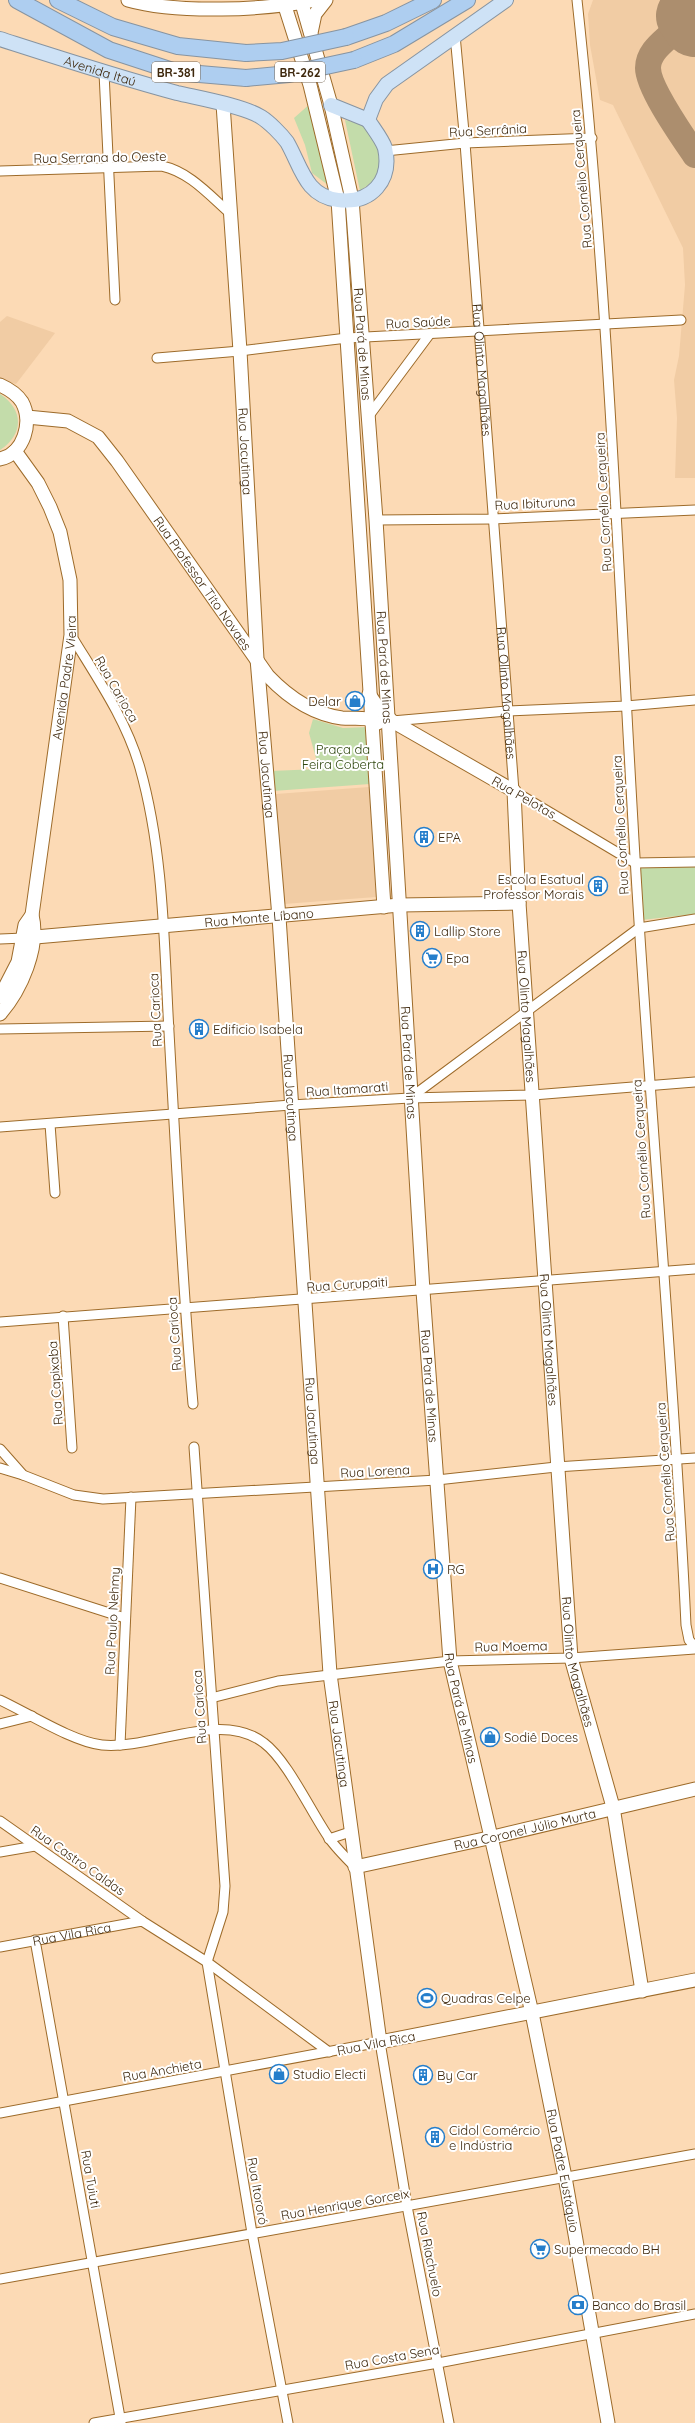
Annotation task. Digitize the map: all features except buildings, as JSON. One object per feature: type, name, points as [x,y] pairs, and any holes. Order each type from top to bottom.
[{"type":"highway","name":"BR-381","points":[[17,0],[108,50],[176,72],[246,78]]},
{"type":"highway","name":"BR-381","points":[[58,0],[113,27],[178,46],[246,53]]},
{"type":"highway","name":"BR-262","points":[[246,53],[282,51],[346,37],[386,23],[433,0]]},
{"type":"highway","name":"BR-262","points":[[246,78],[289,74],[354,60],[394,44],[467,0]]},
{"type":"main road","points":[[128,0],[145,3],[221,8],[316,0]]},
{"type":"main road","points":[[311,35],[315,14],[326,0]]},
{"type":"main road","points":[[368,120],[376,99],[387,84],[454,35],[506,0]]},
{"type":"main road","name":"Rua Pará de Minas","points":[[301,1],[331,105],[352,199],[390,720],[389,737],[422,1291],[450,1661],[493,1837],[532,2013]]},
{"type":"main road","name":"Rua Pará de Minas","points":[[284,3],[310,84],[338,200],[384,907]]},
{"type":"main road","name":"Avenida Itaú","points":[[0,39],[104,73],[223,104],[260,116],[286,140],[305,180],[314,190],[338,200]]},
{"type":"main road","name":"Rua Jacutinga","points":[[223,104],[232,215],[257,659],[279,917],[303,1300],[330,1674],[350,1832],[380,2042]]},
{"type":"main road","points":[[331,105],[368,120],[384,147],[387,169],[377,189],[366,197],[338,200]]},
{"type":"main road","points":[[0,385],[12,391],[22,402],[27,417],[27,429],[22,441],[15,451],[0,459]]},
{"type":"main road","name":"Rua Professor Tito Novaes","points":[[27,417],[68,421],[98,437],[117,460],[268,676],[298,703],[331,716],[371,719]]},
{"type":"main road","name":"Avenida Padre Vieira","points":[[15,451],[38,483],[60,532],[70,580],[71,635],[32,915],[35,926],[28,938]]},
{"type":"main road","name":"Rua Pelotas","points":[[369,694],[377,706],[390,720],[514,790]]},
{"type":"main road","points":[[371,719],[381,725],[389,737]]},
{"type":"main road","name":"Rua Olinto Magalhães","points":[[514,790],[519,903],[533,1095],[556,1467],[571,1658],[614,1807],[642,1990]]},
{"type":"main road","name":"Rua Monte Líbano","points":[[28,938],[164,924],[279,917],[400,905],[519,903]]},
{"type":"main road","points":[[0,996],[18,962],[28,938]]},
{"type":"main road","points":[[0,1014],[25,971],[28,938]]},
{"type":"main road","name":"Rua Coronel Júlio Murta","points":[[355,1867],[493,1837],[614,1807],[695,1789]]},
{"type":"main road","name":"Rua Vila Rica","points":[[380,2042],[695,1980]]},
{"type":"main road","name":"Rua Padre Eustáquio","points":[[532,2013],[565,2177],[608,2423]]},
{"type":"street","name":"Rua Cornélio Cerqueira","points":[[577,0],[592,138],[605,325],[617,512],[626,706],[639,928],[663,1272],[678,1459],[686,1625],[689,1640],[695,1648]]},
{"type":"street","name":"Rua Olinto Magalhães","points":[[454,35],[465,143],[492,519],[514,790]]},
{"type":"street","points":[[104,73],[110,169],[115,300]]},
{"type":"street","name":"Rua Serrânia","points":[[385,151],[465,143],[592,138]]},
{"type":"street","name":"Rua Serrana do Oeste","points":[[0,171],[110,169],[162,166],[177,169],[188,176],[232,215]]},
{"type":"street","name":"Rua Saúde","points":[[157,358],[240,351],[347,338],[429,335],[681,320]]},
{"type":"street","points":[[368,417],[429,335]]},
{"type":"street","name":"Rua Ibituruna","points":[[376,520],[492,519],[617,512],[695,510]]},
{"type":"street","name":"Rua Carioca","points":[[71,635],[123,722],[140,767],[152,818],[164,924],[185,1308],[192,1404]]},
{"type":"street","points":[[390,720],[507,711],[626,706],[695,700]]},
{"type":"street","name":"Rua Pelotas","points":[[514,790],[635,863]]},
{"type":"street","points":[[635,863],[695,862]]},
{"type":"street","points":[[410,1098],[639,928],[695,919]]},
{"type":"street","name":"Rua Monte Líbano","points":[[0,939],[28,938]]},
{"type":"street","points":[[0,1029],[169,1026]]},
{"type":"street","name":"Rua Itamarati","points":[[0,1127],[291,1105],[410,1098],[533,1095],[695,1082]]},
{"type":"street","points":[[50,1124],[55,1192]]},
{"type":"street","name":"Rua Curupaiti","points":[[0,1322],[695,1269]]},
{"type":"street","name":"Rua Capixaba","points":[[63,1316],[72,1448]]},
{"type":"street","name":"Rua Carioca","points":[[194,1447],[225,1886],[223,1912],[207,1962]]},
{"type":"street","name":"Rua Lorena","points":[[0,1449],[23,1475],[74,1495],[103,1499],[437,1480],[556,1467],[695,1458]]},
{"type":"street","points":[[0,1468],[23,1475]]},
{"type":"street","name":"Rua Paulo Nehmy","points":[[120,1745],[131,1497]]},
{"type":"street","points":[[0,1578],[125,1618]]},
{"type":"street","name":"Rua Moema","points":[[211,1698],[278,1681],[450,1661],[571,1658],[695,1648]]},
{"type":"street","points":[[0,1700],[90,1743],[120,1745],[213,1730],[242,1730],[265,1743],[277,1756],[329,1839],[355,1867]]},
{"type":"street","points":[[0,1724],[32,1716]]},
{"type":"street","name":"Rua Castro Caldas","points":[[0,1821],[142,1921]]},
{"type":"street","points":[[329,1839],[350,1832]]},
{"type":"street","points":[[0,1852],[35,1846]]},
{"type":"street","name":"Rua Vila Rica","points":[[0,1947],[142,1921],[207,1962],[329,2052],[380,2042]]},
{"type":"street","name":"Rua Tuiuti","points":[[35,1940],[121,2421]]},
{"type":"street","name":"Rua Itororó","points":[[207,1962],[224,2072],[252,2233],[288,2423]]},
{"type":"street","name":"Rua Riachuelo","points":[[380,2042],[407,2206],[449,2423]]},
{"type":"street","name":"Rua Anchieta","points":[[0,2113],[329,2052]]},
{"type":"street","name":"Rua Henrique Gorceix","points":[[0,2279],[93,2264],[252,2233],[695,2154]]},
{"type":"street","name":"Rua Costa Sena","points":[[94,2423],[121,2421],[695,2314]]},
{"type":"shaded area","points":[[593,0],[695,0],[695,478],[675,478],[677,418],[674,380],[679,356],[685,285],[683,248],[613,105],[600,100],[590,45],[588,14]]},
{"type":"shaded area","points":[[7,316],[55,333],[16,384],[0,380],[0,322]]},
{"type":"shaded area","points":[[369,787],[376,897],[284,904],[276,794]]},
{"type":"green space","points":[[311,103],[328,185],[312,173],[305,145],[294,118]]},
{"type":"green space","points":[[345,120],[365,125],[383,152],[376,179],[360,191]]},
{"type":"green space","points":[[0,394],[14,407],[18,422],[14,437],[0,450]]},
{"type":"green space","name":"Praça da Feira Coberta","points":[[313,719],[343,728],[369,727],[370,784],[273,791],[270,771],[319,769],[309,733]]},
{"type":"green space","points":[[695,866],[695,914],[642,920],[638,867]]},
{"type":"taxiway","points":[[694,23],[680,29],[660,44],[654,51],[648,63],[648,68],[654,88],[660,100],[695,155]]},
{"type":"runway","points":[[689,16],[695,24]]},
{"type":"place","name":"Delar","points":[[355,701]]},
{"type":"place","name":"EPA","points":[[424,837]]},
{"type":"place","name":"Escola Esatual Professor Morais","points":[[598,886]]},
{"type":"place","name":"Lallip Store","points":[[420,931]]},
{"type":"place","name":"Epa","points":[[432,958]]},
{"type":"place","name":"Edificio Isabela","points":[[199,1029]]},
{"type":"place","name":"RG","points":[[433,1569]]},
{"type":"place","name":"Sodiê Doces","points":[[490,1737]]},
{"type":"place","name":"Quadras Celpe","points":[[427,1998]]},
{"type":"place","name":"Studio Electi","points":[[279,2074]]},
{"type":"place","name":"By Car","points":[[423,2075]]},
{"type":"place","name":"Cidol Comércio e Indústria","points":[[435,2137]]},
{"type":"place","name":"Supermecado BH","points":[[540,2249]]},
{"type":"place","name":"Banco do Brasil","points":[[578,2305]]}]
